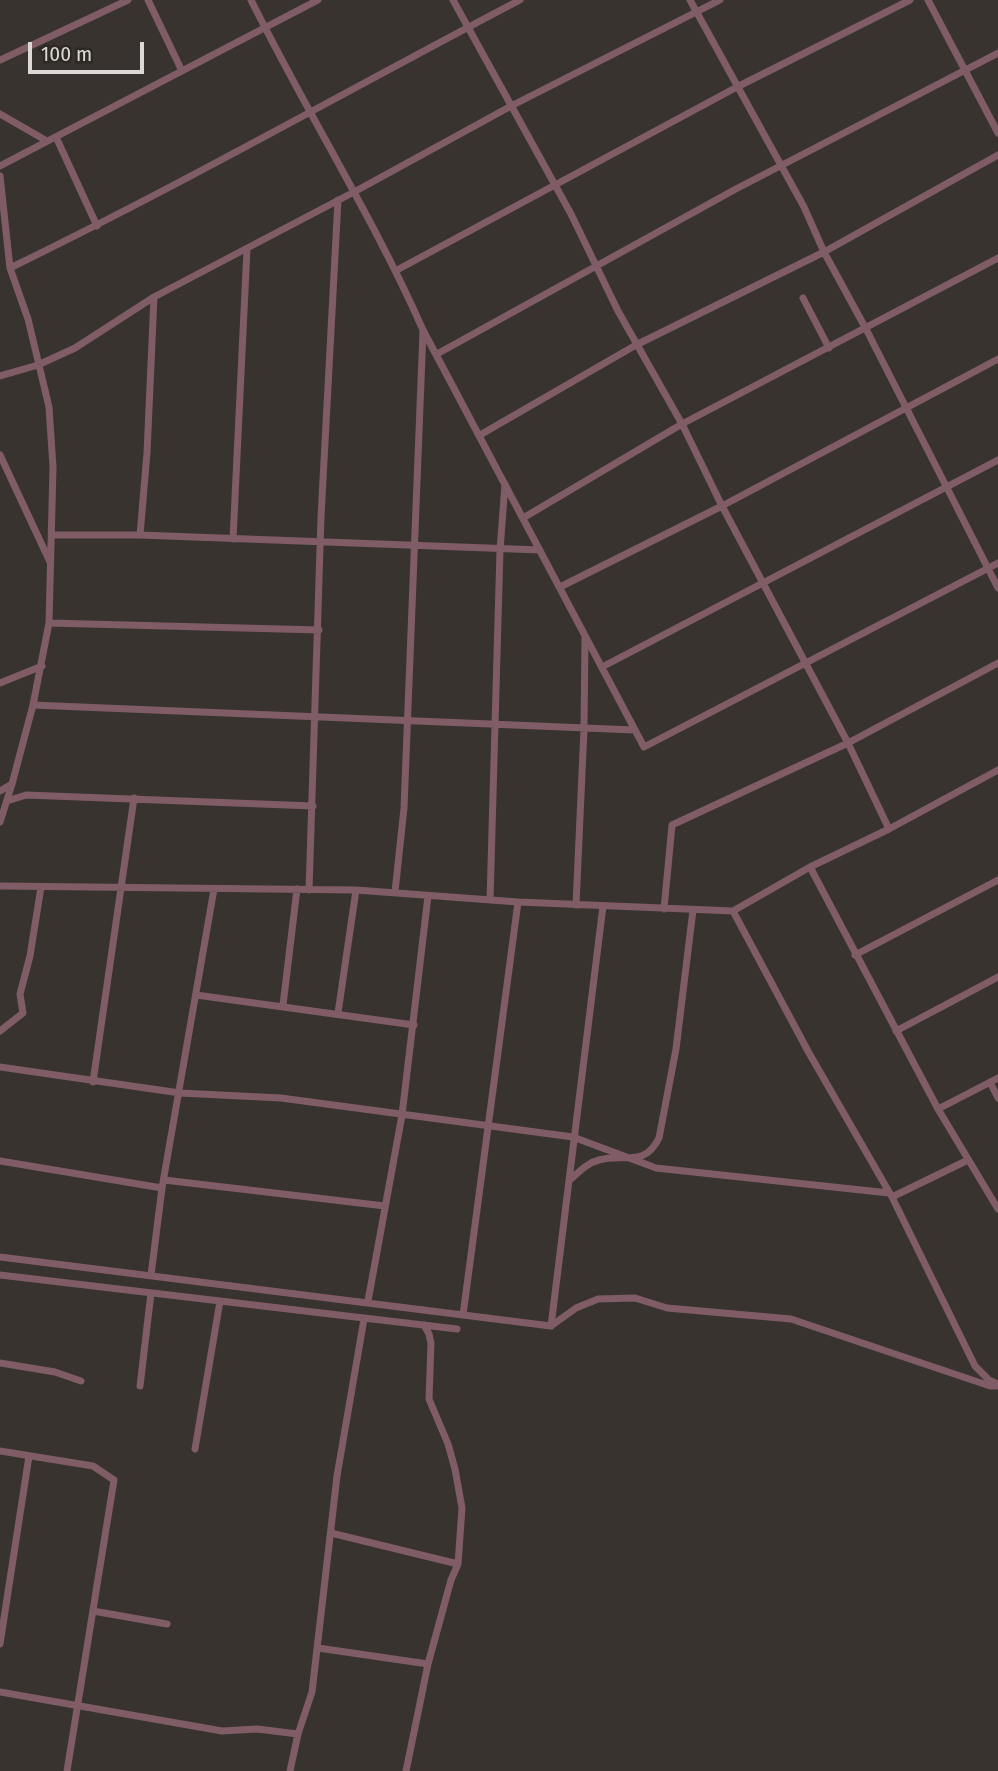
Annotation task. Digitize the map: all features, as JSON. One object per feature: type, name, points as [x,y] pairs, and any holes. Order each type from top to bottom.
[{"type":"street","points":[[0,60],[128,0]]},
{"type":"street","points":[[148,0],[182,71]]},
{"type":"street","points":[[251,0],[310,114],[397,270],[423,330],[644,747],[998,563]]},
{"type":"street","points":[[0,166],[318,0]]},
{"type":"street","points":[[453,0],[513,105],[636,345],[682,424],[722,506],[807,662],[889,828]]},
{"type":"street","points":[[10,268],[97,226],[520,0]]},
{"type":"street","points":[[690,0],[804,207],[824,252],[998,588]]},
{"type":"street","points":[[0,376],[38,365],[75,348],[154,297],[513,105],[720,0]]},
{"type":"street","points":[[397,270],[737,87],[910,0]]},
{"type":"street","points":[[928,0],[998,133]]},
{"type":"street","points":[[437,354],[734,190],[998,53]]},
{"type":"street","points":[[0,114],[47,141]]},
{"type":"street","points":[[56,136],[97,226]]},
{"type":"street","points":[[480,435],[636,345],[824,252],[998,155]]},
{"type":"street","points":[[0,176],[10,268],[28,319],[49,407],[53,535],[49,623],[33,705],[0,822]]},
{"type":"street","points":[[309,890],[320,543],[338,200]]},
{"type":"street","points":[[233,539],[247,249]]},
{"type":"street","points":[[523,518],[682,424],[998,258]]},
{"type":"street","points":[[140,535],[147,453],[154,297]]},
{"type":"street","points":[[803,298],[829,348]]},
{"type":"street","points":[[395,892],[404,807],[423,330]]},
{"type":"street","points":[[560,587],[722,506],[998,359]]},
{"type":"street","points":[[0,455],[52,565]]},
{"type":"street","points":[[602,667],[998,460]]},
{"type":"street","points":[[489,900],[500,550],[506,484]]},
{"type":"street","points":[[53,535],[140,535],[540,551]]},
{"type":"street","points":[[49,623],[318,630]]},
{"type":"street","points":[[576,905],[584,729],[585,636]]},
{"type":"street","points":[[664,909],[672,825],[848,743],[998,663]]},
{"type":"street","points":[[0,683],[41,666]]},
{"type":"street","points":[[33,705],[634,730]]},
{"type":"street","points":[[0,886],[356,890],[517,902],[733,911],[810,867],[998,770]]},
{"type":"street","points":[[0,791],[12,784]]},
{"type":"street","points":[[7,802],[26,796],[313,806]]},
{"type":"street","points":[[93,1082],[134,798]]},
{"type":"street","points":[[810,867],[938,1110],[998,1209]]},
{"type":"street","points":[[855,955],[998,880]]},
{"type":"street","points":[[0,1031],[23,1013],[20,995],[30,956],[41,887]]},
{"type":"street","points":[[151,1275],[163,1184],[214,889]]},
{"type":"street","points":[[283,1005],[297,889]]},
{"type":"street","points":[[338,1013],[356,890]]},
{"type":"street","points":[[368,1301],[402,1115],[428,896]]},
{"type":"street","points":[[463,1315],[517,902]]},
{"type":"street","points":[[551,1326],[603,906]]},
{"type":"street","points":[[571,1179],[587,1164],[601,1159],[636,1158],[652,1151],[659,1138],[676,1049],[692,910]]},
{"type":"street","points":[[733,911],[808,1053],[890,1195],[975,1366],[998,1385]]},
{"type":"street","points":[[896,1031],[998,977]]},
{"type":"street","points":[[196,995],[414,1024]]},
{"type":"street","points":[[0,1067],[180,1093],[282,1098],[573,1137],[636,1158],[656,1168],[890,1195],[968,1160]]},
{"type":"street","points":[[938,1110],[998,1078]]},
{"type":"street","points":[[990,1082],[998,1098]]},
{"type":"street","points":[[0,1161],[163,1184],[385,1206]]},
{"type":"street","points":[[0,1257],[551,1326],[576,1308],[598,1299],[635,1298],[667,1308],[792,1318],[990,1386],[998,1385]]},
{"type":"street","points":[[0,1275],[457,1329]]},
{"type":"street","points":[[140,1386],[151,1293]]},
{"type":"street","points":[[195,1449],[220,1301]]},
{"type":"street","points":[[290,1771],[298,1734],[312,1692],[337,1476],[364,1319]]},
{"type":"street","points":[[405,1771],[428,1664],[458,1564],[462,1508],[448,1444],[429,1399],[431,1343],[424,1325]]},
{"type":"street","points":[[0,1363],[55,1372],[81,1381]]},
{"type":"street","points":[[0,1451],[93,1466],[114,1480],[67,1771]]},
{"type":"street","points":[[0,1644],[29,1455]]},
{"type":"street","points":[[331,1533],[458,1564]]},
{"type":"street","points":[[93,1611],[167,1624]]},
{"type":"street","points":[[318,1648],[428,1664]]},
{"type":"street","points":[[0,1692],[222,1731],[257,1729],[298,1734]]}]
